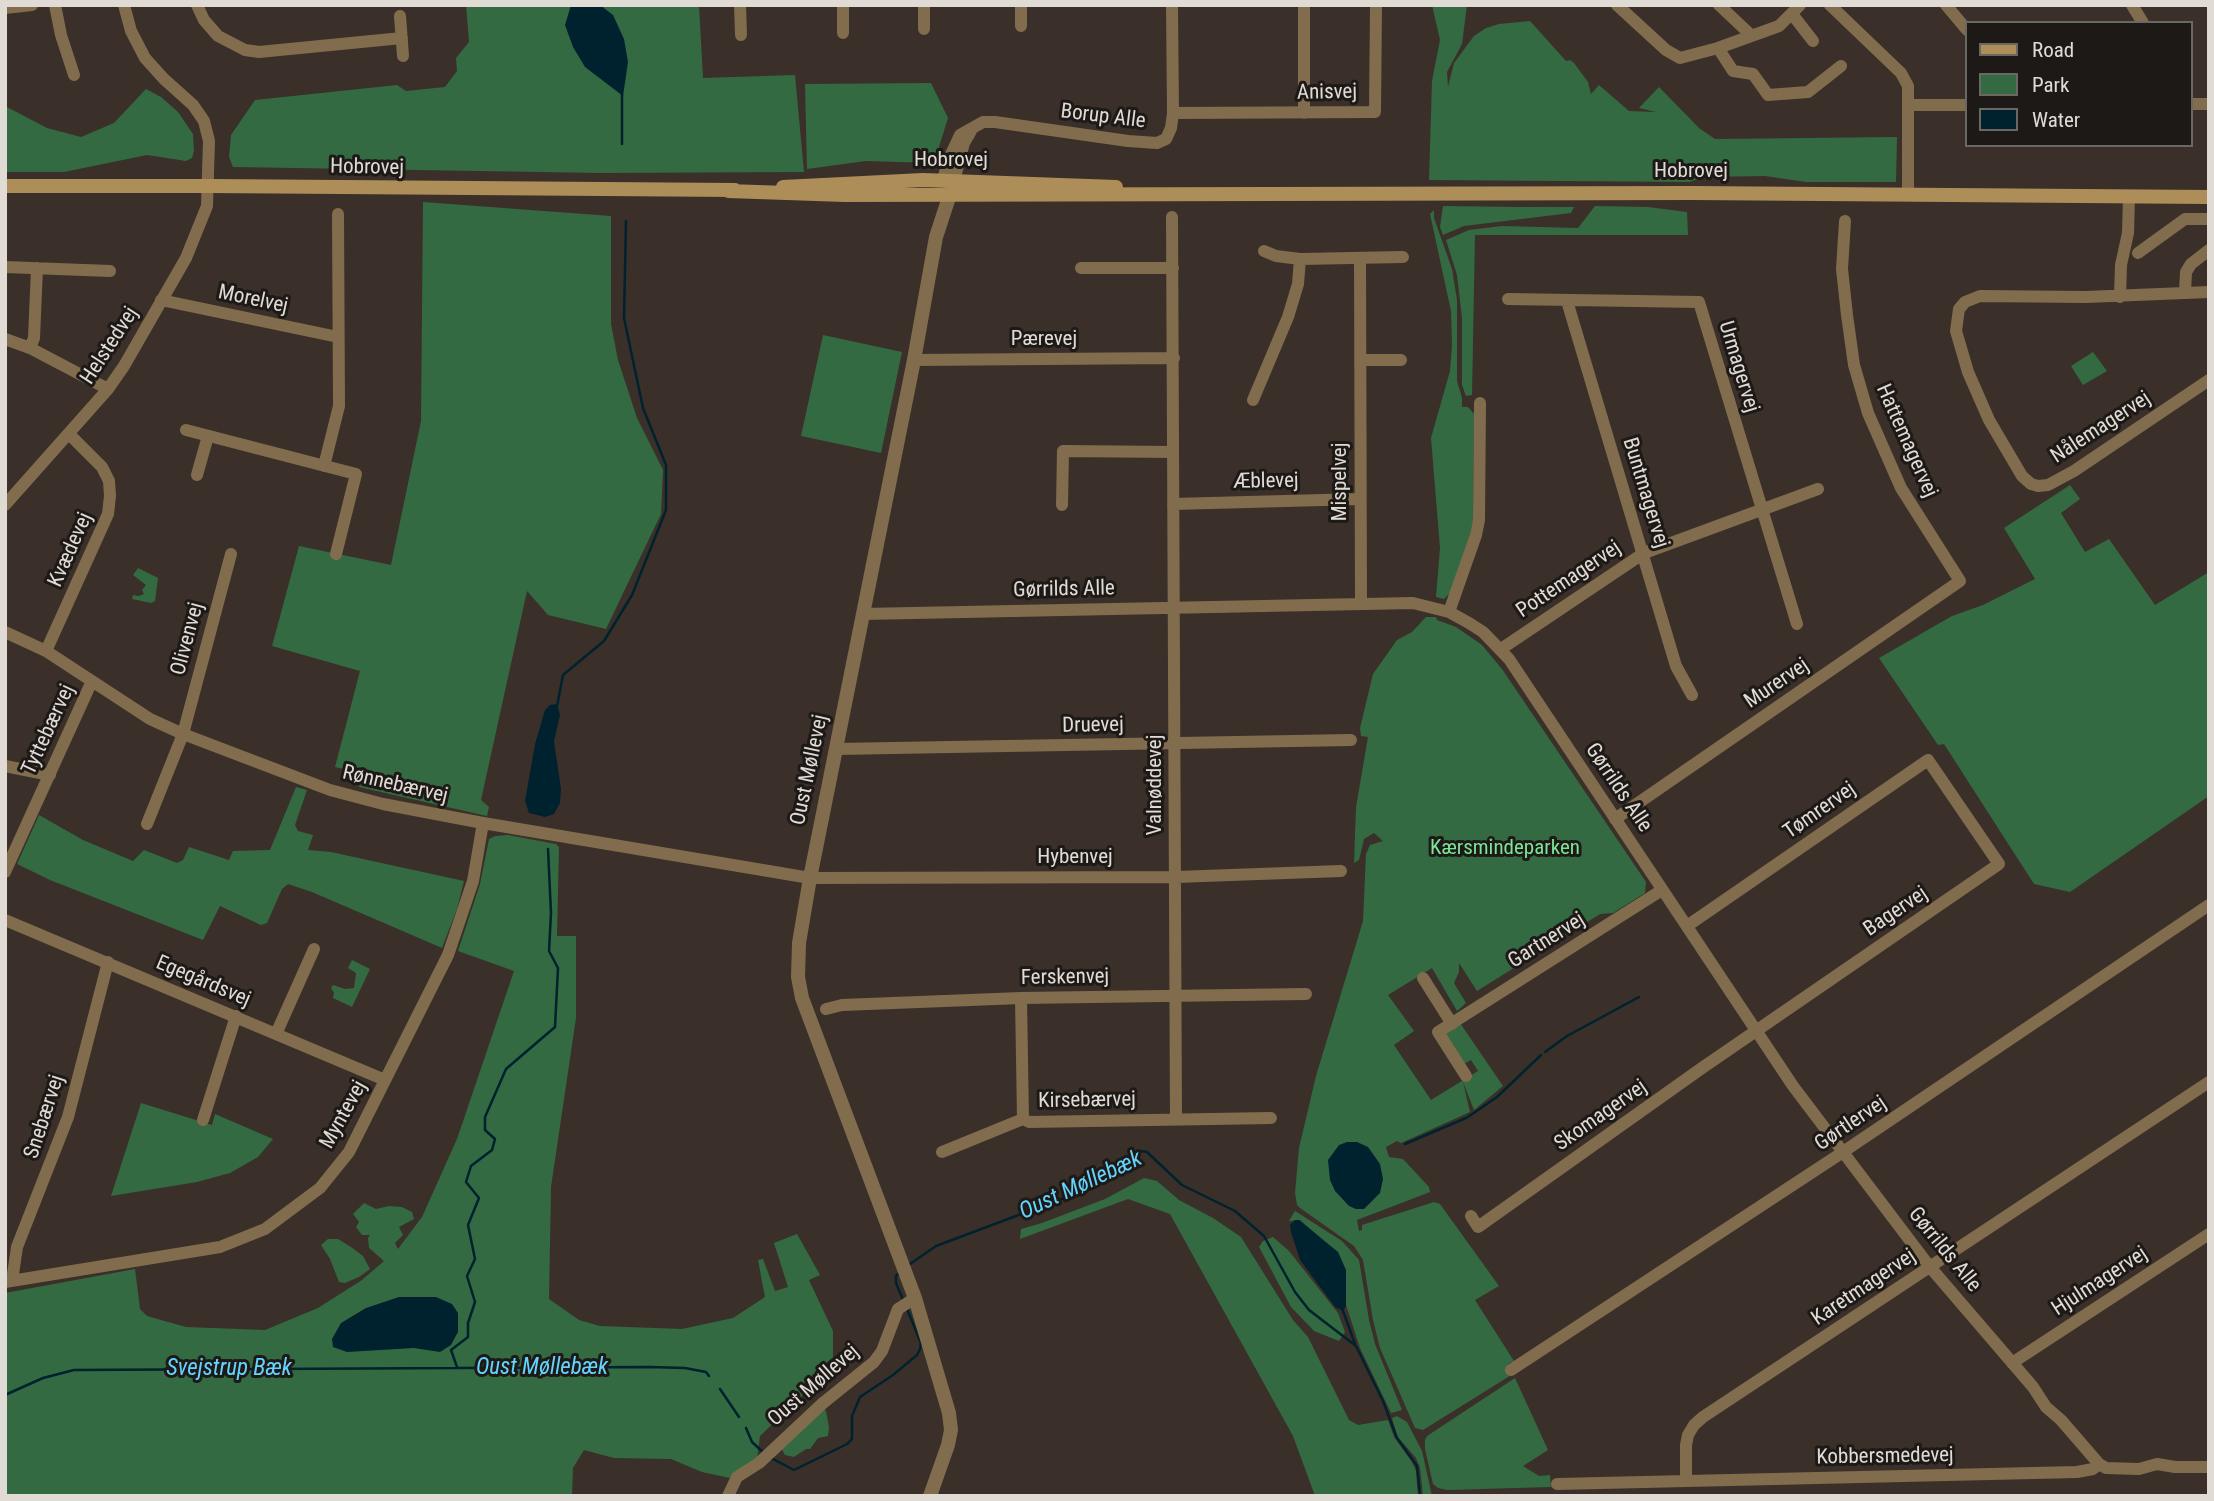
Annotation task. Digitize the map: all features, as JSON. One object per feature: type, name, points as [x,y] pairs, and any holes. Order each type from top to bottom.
[{"type":"main road","name":"Hobrovej","points":[[728,191],[804,185],[948,181],[1096,186],[1173,193]]},
{"type":"main road","name":"Hobrovej","points":[[5,186],[728,191],[805,195],[944,196],[1173,193],[2209,197]]},
{"type":"street","points":[[5,8],[32,5]]},
{"type":"street","points":[[55,5],[74,75]]},
{"type":"street","name":"Helstedvej","points":[[5,505],[108,389],[124,366],[186,258],[207,206],[209,141],[204,121],[193,105],[145,58],[131,31],[124,5]]},
{"type":"street","points":[[197,5],[204,20],[218,36],[245,50],[259,52],[402,38]]},
{"type":"street","points":[[740,5],[741,35]]},
{"type":"street","points":[[843,5],[843,33]]},
{"type":"street","points":[[924,5],[925,29]]},
{"type":"street","points":[[1021,5],[1021,26]]},
{"type":"street","name":"Borup Alle","points":[[948,181],[964,143],[975,127],[983,122],[1128,141],[1157,143],[1167,138],[1173,113],[1172,5]]},
{"type":"street","points":[[1304,5],[1304,113]]},
{"type":"street","name":"Anisvej","points":[[1173,113],[1375,112],[1376,5]]},
{"type":"street","points":[[1618,5],[1666,50],[1680,58],[1718,48],[1779,26],[1796,9],[1813,41]]},
{"type":"street","points":[[1719,5],[1752,36]]},
{"type":"street","points":[[1830,5],[1901,73],[1908,86],[1908,195]]},
{"type":"street","points":[[1946,5],[1966,29]]},
{"type":"street","points":[[2132,5],[2142,21]]},
{"type":"street","points":[[400,16],[403,56]]},
{"type":"street","points":[[1718,48],[1733,71],[1753,74],[1768,95],[1808,92],[1841,66]]},
{"type":"street","points":[[1909,105],[1966,104]]},
{"type":"street","name":"Oust Møllevej","points":[[930,1496],[948,1445],[951,1430],[949,1413],[915,1298],[802,998],[798,977],[799,943],[810,878],[914,359],[936,237],[935,211],[944,196],[948,181]]},
{"type":"street","points":[[2120,297],[2121,265],[2129,233],[2129,197]]},
{"type":"street","points":[[324,466],[339,406],[338,214]]},
{"type":"street","name":"Valnøddevej","points":[[1172,218],[1176,1119]]},
{"type":"street","points":[[2138,253],[2185,219],[2209,219]]},
{"type":"street","name":"Hattemagervej","points":[[1845,221],[1842,269],[1847,315],[1854,365],[1868,413],[1901,488],[1960,581]]},
{"type":"street","points":[[2185,292],[2186,272],[2191,264],[2209,250]]},
{"type":"street","points":[[1264,251],[1276,256],[1300,259],[1403,257]]},
{"type":"street","name":"Mispelvej","points":[[1360,258],[1362,604]]},
{"type":"street","points":[[1253,400],[1288,317],[1298,284],[1300,259]]},
{"type":"street","points":[[5,267],[110,271]]},
{"type":"street","points":[[30,348],[34,338],[37,268]]},
{"type":"street","points":[[1081,268],[1173,268]]},
{"type":"street","name":"Nålemagervej","points":[[2209,292],[2120,297],[1980,296],[1965,302],[1959,309],[1956,331],[1989,420],[2022,476],[2031,484],[2048,485],[2074,471],[2209,380]]},
{"type":"street","name":"Urmagervej","points":[[1508,299],[1699,302],[1797,624]]},
{"type":"street","name":"Morelvej","points":[[161,300],[338,337]]},
{"type":"street","name":"Buntmagervej","points":[[1567,301],[1676,666],[1692,695]]},
{"type":"street","points":[[5,339],[30,348],[108,389]]},
{"type":"street","name":"Pærevej","points":[[914,359],[1174,358]]},
{"type":"street","points":[[1360,360],[1401,360]]},
{"type":"street","points":[[1449,612],[1476,536],[1479,520],[1480,403]]},
{"type":"street","points":[[186,430],[356,474],[336,554]]},
{"type":"street","name":"Kvædevej","points":[[46,651],[108,514],[110,496],[109,481],[102,467],[69,434]]},
{"type":"street","points":[[197,475],[208,436]]},
{"type":"street","points":[[1062,505],[1063,451],[1174,452]]},
{"type":"street","name":"Pottemagervej","points":[[1501,649],[1644,553],[1818,489]]},
{"type":"street","name":"Æblevej","points":[[1173,504],[1360,499]]},
{"type":"street","name":"Olivenvej","points":[[147,824],[183,734],[231,554]]},
{"type":"street","name":"Murervej","points":[[1615,819],[1960,581]]},
{"type":"street","name":"Gørrilds Alle","points":[[863,614],[1413,603],[1449,612],[1476,627],[1501,649],[1793,1086],[1930,1267],[2033,1387],[2046,1407],[2061,1420],[2099,1464]]},
{"type":"street","name":"Rønnebærvej","points":[[5,632],[46,651],[150,719],[324,788],[383,804],[483,823],[810,878]]},
{"type":"street","name":"Tyttebærvej","points":[[5,872],[92,681]]},
{"type":"street","name":"Druevej","points":[[836,750],[1352,740]]},
{"type":"street","name":"Tømrervej","points":[[1687,926],[1928,760],[1960,807]]},
{"type":"street","points":[[5,766],[50,775]]},
{"type":"street","name":"Bagervej","points":[[1757,1030],[1999,864],[1960,807]]},
{"type":"street","name":"Myntevej","points":[[9,1282],[220,1247],[265,1229],[320,1188],[349,1152],[448,955],[473,880],[483,823]]},
{"type":"street","name":"Hybenvej","points":[[810,878],[1176,877],[1341,871]]},
{"type":"street","name":"Gartnervej","points":[[1452,1024],[1662,890]]},
{"type":"street","name":"Gørtlervej","points":[[1511,1370],[1844,1152],[2209,905]]},
{"type":"street","name":"Egegårdsvej","points":[[5,920],[385,1080]]},
{"type":"street","points":[[276,1034],[314,950]]},
{"type":"street","name":"Snebærvej","points":[[9,1282],[17,1247],[68,1117],[108,962]]},
{"type":"street","points":[[1423,978],[1452,1024],[1438,1032],[1466,1076]]},
{"type":"street","name":"Ferskenvej","points":[[826,1009],[842,1005],[1021,998],[1306,994]]},
{"type":"street","name":"Kirsebærvej","points":[[1021,998],[1023,1119],[1030,1122],[1271,1118]]},
{"type":"street","points":[[203,1120],[236,1016]]},
{"type":"street","name":"Skomagervej","points":[[1471,1216],[1478,1227],[1757,1030]]},
{"type":"street","name":"Karetmagervej","points":[[1686,1480],[1688,1435],[1703,1417],[2209,1082]]},
{"type":"street","points":[[942,1152],[1023,1119]]},
{"type":"street","name":"Hjulmagervej","points":[[2012,1363],[2209,1234]]},
{"type":"street","name":"Oust Møllevej","points":[[727,1496],[737,1477],[759,1463],[823,1403],[874,1362],[882,1351],[898,1309],[915,1298]]},
{"type":"street","name":"Kobbersmedevej","points":[[1557,1484],[2077,1472],[2093,1469],[2099,1464],[2110,1469],[2139,1469],[2157,1464],[2209,1467]]},
{"type":"green space","points":[[466,5],[699,5],[703,78],[795,75],[804,172],[601,173],[233,167],[229,157],[231,135],[255,100],[397,85],[406,91],[445,87],[457,71],[456,58],[469,42]]},
{"type":"green space","points":[[1432,5],[1467,5],[1462,44],[1447,72],[1448,87],[1454,63],[1474,36],[1499,24],[1530,21],[1566,61],[1574,63],[1588,82],[1591,94],[1599,85],[1629,111],[1656,112],[1639,108],[1659,87],[1699,128],[1715,139],[1897,137],[1896,182],[1806,182],[1765,176],[1705,177],[1689,182],[1429,180],[1432,81],[1440,40]]},
{"type":"green space","points":[[931,83],[948,118],[934,163],[866,161],[807,169],[805,84]]},
{"type":"green space","points":[[146,89],[161,97],[178,112],[193,134],[192,158],[186,161],[147,155],[64,172],[5,172],[5,106],[47,128],[81,137],[114,123]]},
{"type":"green space","points":[[423,202],[611,216],[611,324],[618,360],[637,418],[663,470],[661,514],[606,629],[548,615],[527,591],[481,800],[489,807],[487,816],[359,787],[372,776],[335,767],[360,671],[272,646],[299,546],[391,565],[421,421]]},
{"type":"green space","points":[[1443,206],[1574,207],[1571,213],[1464,226],[1443,235],[1440,227]]},
{"type":"green space","points":[[1595,206],[1648,207],[1687,212],[1688,235],[1475,235],[1472,395],[1466,396],[1462,385],[1462,318],[1457,275],[1446,240],[1469,230],[1502,226],[1578,228]]},
{"type":"green space","points":[[1434,210],[1434,218],[1452,269],[1457,300],[1457,381],[1462,407],[1468,407],[1474,414],[1473,521],[1450,593],[1444,599],[1436,597],[1440,548],[1431,438],[1450,371],[1452,345],[1451,311],[1430,214]]},
{"type":"green space","points":[[823,335],[902,352],[881,453],[801,436]]},
{"type":"green space","points":[[2093,352],[2107,371],[2083,385],[2071,366]]},
{"type":"green space","points":[[2070,485],[2080,499],[2061,513],[2085,552],[2109,539],[2155,605],[2209,572],[2209,796],[2070,892],[2034,884],[1944,744],[1938,745],[1879,658],[1952,616],[1983,605],[2035,579],[2004,528]]},
{"type":"green space","points":[[138,568],[158,578],[155,601],[151,603],[132,599],[133,595],[144,594],[142,590],[146,585],[133,575]]},
{"type":"green space","name":"Kærsmindeparken","points":[[1426,617],[1436,617],[1437,620],[1456,627],[1482,645],[1502,669],[1646,882],[1645,893],[1613,913],[1600,914],[1477,991],[1459,963],[1459,972],[1454,983],[1466,1003],[1457,1011],[1432,968],[1388,995],[1414,1031],[1394,1045],[1431,1100],[1478,1071],[1471,1060],[1464,1064],[1444,1034],[1460,1023],[1503,1086],[1474,1110],[1463,1082],[1470,1112],[1386,1147],[1389,1157],[1403,1159],[1429,1187],[1430,1192],[1357,1220],[1359,1231],[1362,1230],[1362,1225],[1434,1202],[1440,1204],[1499,1286],[1475,1300],[1514,1361],[1508,1364],[1513,1374],[1423,1430],[1415,1428],[1380,1348],[1363,1260],[1354,1246],[1300,1208],[1295,1193],[1299,1148],[1316,1076],[1363,921],[1366,854],[1370,845],[1383,841],[1374,833],[1364,839],[1359,860],[1354,863],[1356,807],[1368,737],[1361,736],[1360,728],[1373,674],[1397,640],[1412,632]]},
{"type":"green space","points":[[296,787],[307,790],[295,825],[298,831],[313,835],[308,850],[331,852],[464,881],[442,948],[288,884],[282,889],[267,923],[261,925],[220,906],[203,940],[50,880],[17,864],[39,815],[83,840],[133,861],[144,850],[177,863],[183,860],[189,847],[229,860],[233,851],[270,850]]},
{"type":"green space","points":[[508,835],[556,844],[559,847],[557,936],[576,936],[576,1018],[551,1187],[549,1299],[579,1320],[600,1326],[682,1329],[733,1318],[765,1297],[758,1260],[763,1259],[775,1291],[788,1287],[774,1243],[797,1234],[820,1275],[809,1280],[833,1331],[833,1357],[808,1379],[802,1396],[760,1436],[757,1459],[730,1478],[702,1472],[671,1459],[614,1458],[584,1450],[573,1468],[572,1496],[5,1496],[5,1293],[135,1269],[140,1309],[147,1316],[186,1327],[265,1330],[318,1308],[362,1280],[384,1261],[369,1248],[370,1235],[362,1235],[356,1227],[359,1222],[353,1214],[364,1203],[376,1209],[402,1207],[412,1212],[414,1219],[399,1227],[403,1235],[395,1243],[398,1249],[422,1217],[457,1139],[514,971],[458,951],[480,884],[489,839]]},
{"type":"green space","points":[[352,960],[370,969],[352,1007],[333,998],[331,988],[333,985],[345,989],[354,988],[356,973],[348,968]]},
{"type":"green space","points":[[141,1103],[212,1125],[215,1114],[273,1139],[258,1157],[230,1173],[197,1182],[111,1196]]},
{"type":"green space","points":[[1144,1178],[1157,1181],[1179,1200],[1241,1237],[1293,1320],[1308,1337],[1349,1420],[1358,1425],[1388,1420],[1394,1437],[1416,1471],[1418,1496],[1315,1496],[1293,1436],[1170,1214],[1128,1199],[1020,1239],[1021,1229],[1105,1199]]},
{"type":"green space","points":[[1295,1211],[1342,1241],[1359,1260],[1375,1344],[1402,1410],[1391,1413],[1360,1348],[1346,1305],[1346,1270],[1318,1236],[1300,1220],[1289,1221]]},
{"type":"green space","points":[[1273,1237],[1289,1251],[1338,1313],[1345,1332],[1339,1341],[1314,1331],[1291,1307],[1259,1247],[1263,1241]]},
{"type":"green space","points":[[328,1239],[338,1239],[351,1247],[363,1256],[370,1269],[345,1283],[339,1282],[321,1245]]},
{"type":"green space","points":[[1515,1378],[1548,1450],[1523,1466],[1539,1476],[1550,1475],[1551,1487],[1438,1488],[1433,1484],[1425,1449],[1427,1436]]},
{"type":"green space","points":[[823,1408],[829,1427],[828,1436],[818,1438],[810,1449],[794,1457],[785,1455],[781,1448]]},
{"type":"green space","points":[[1397,1416],[1407,1422],[1422,1451],[1432,1496],[1423,1496],[1420,1468],[1416,1458],[1397,1436],[1392,1418]]},
{"type":"water","points":[[571,5],[600,5],[613,15],[624,39],[628,62],[623,96],[585,67],[573,47],[565,25]]},
{"type":"water","points":[[557,704],[560,715],[554,741],[561,789],[560,803],[554,814],[545,817],[529,813],[525,801],[535,744],[545,710],[550,705]]},
{"type":"water","points":[[1357,1142],[1368,1147],[1380,1164],[1383,1179],[1380,1193],[1364,1209],[1349,1206],[1335,1191],[1330,1180],[1328,1160],[1339,1145]]},
{"type":"water","points":[[1299,1220],[1338,1252],[1346,1270],[1346,1306],[1343,1311],[1335,1307],[1300,1260],[1290,1225]]},
{"type":"water","points":[[399,1297],[436,1297],[452,1304],[458,1313],[458,1332],[451,1345],[440,1352],[414,1348],[347,1352],[333,1347],[332,1339],[341,1323],[366,1308]]},
{"type":"waterway","points":[[622,94],[622,144]]},
{"type":"waterway","points":[[557,706],[563,675],[604,641],[632,595],[666,510],[666,465],[643,408],[624,318],[626,221]]},
{"type":"waterway","points":[[457,1367],[451,1350],[468,1337],[468,1323],[475,1302],[467,1276],[475,1259],[468,1225],[479,1198],[466,1182],[471,1166],[492,1150],[495,1139],[485,1130],[485,1117],[506,1069],[555,1027],[558,968],[549,951],[551,913],[548,849]]},
{"type":"waterway","points":[[1545,1052],[1567,1036],[1639,997]]},
{"type":"waterway","points":[[1468,1117],[1497,1097],[1541,1055]]},
{"type":"waterway","points":[[1405,1144],[1466,1118]]},
{"type":"waterway","name":"Oust Møllebæk","points":[[907,1266],[936,1246],[1064,1198],[1130,1166],[1136,1155],[1142,1151],[1147,1152],[1182,1185],[1235,1211],[1264,1236],[1295,1292],[1309,1310],[1356,1346],[1383,1401],[1397,1438],[1417,1466],[1420,1496]]},
{"type":"waterway","name":"Oust Møllebæk","points":[[899,1273],[896,1283],[904,1302]]},
{"type":"waterway","name":"Oust Møllebæk","points":[[769,1457],[794,1470],[852,1439],[852,1416],[860,1397],[893,1375],[917,1355],[920,1349],[921,1343],[907,1309]]},
{"type":"waterway","points":[[1343,1311],[1355,1344]]},
{"type":"waterway","name":"Svejstrup Bæk","points":[[5,1395],[43,1378],[74,1370],[650,1367],[685,1368],[706,1372],[709,1376]]},
{"type":"waterway","name":"Oust Møllebæk","points":[[720,1389],[739,1417]]},
{"type":"waterway","name":"Oust Møllebæk","points":[[746,1428],[752,1442],[764,1453]]}]
